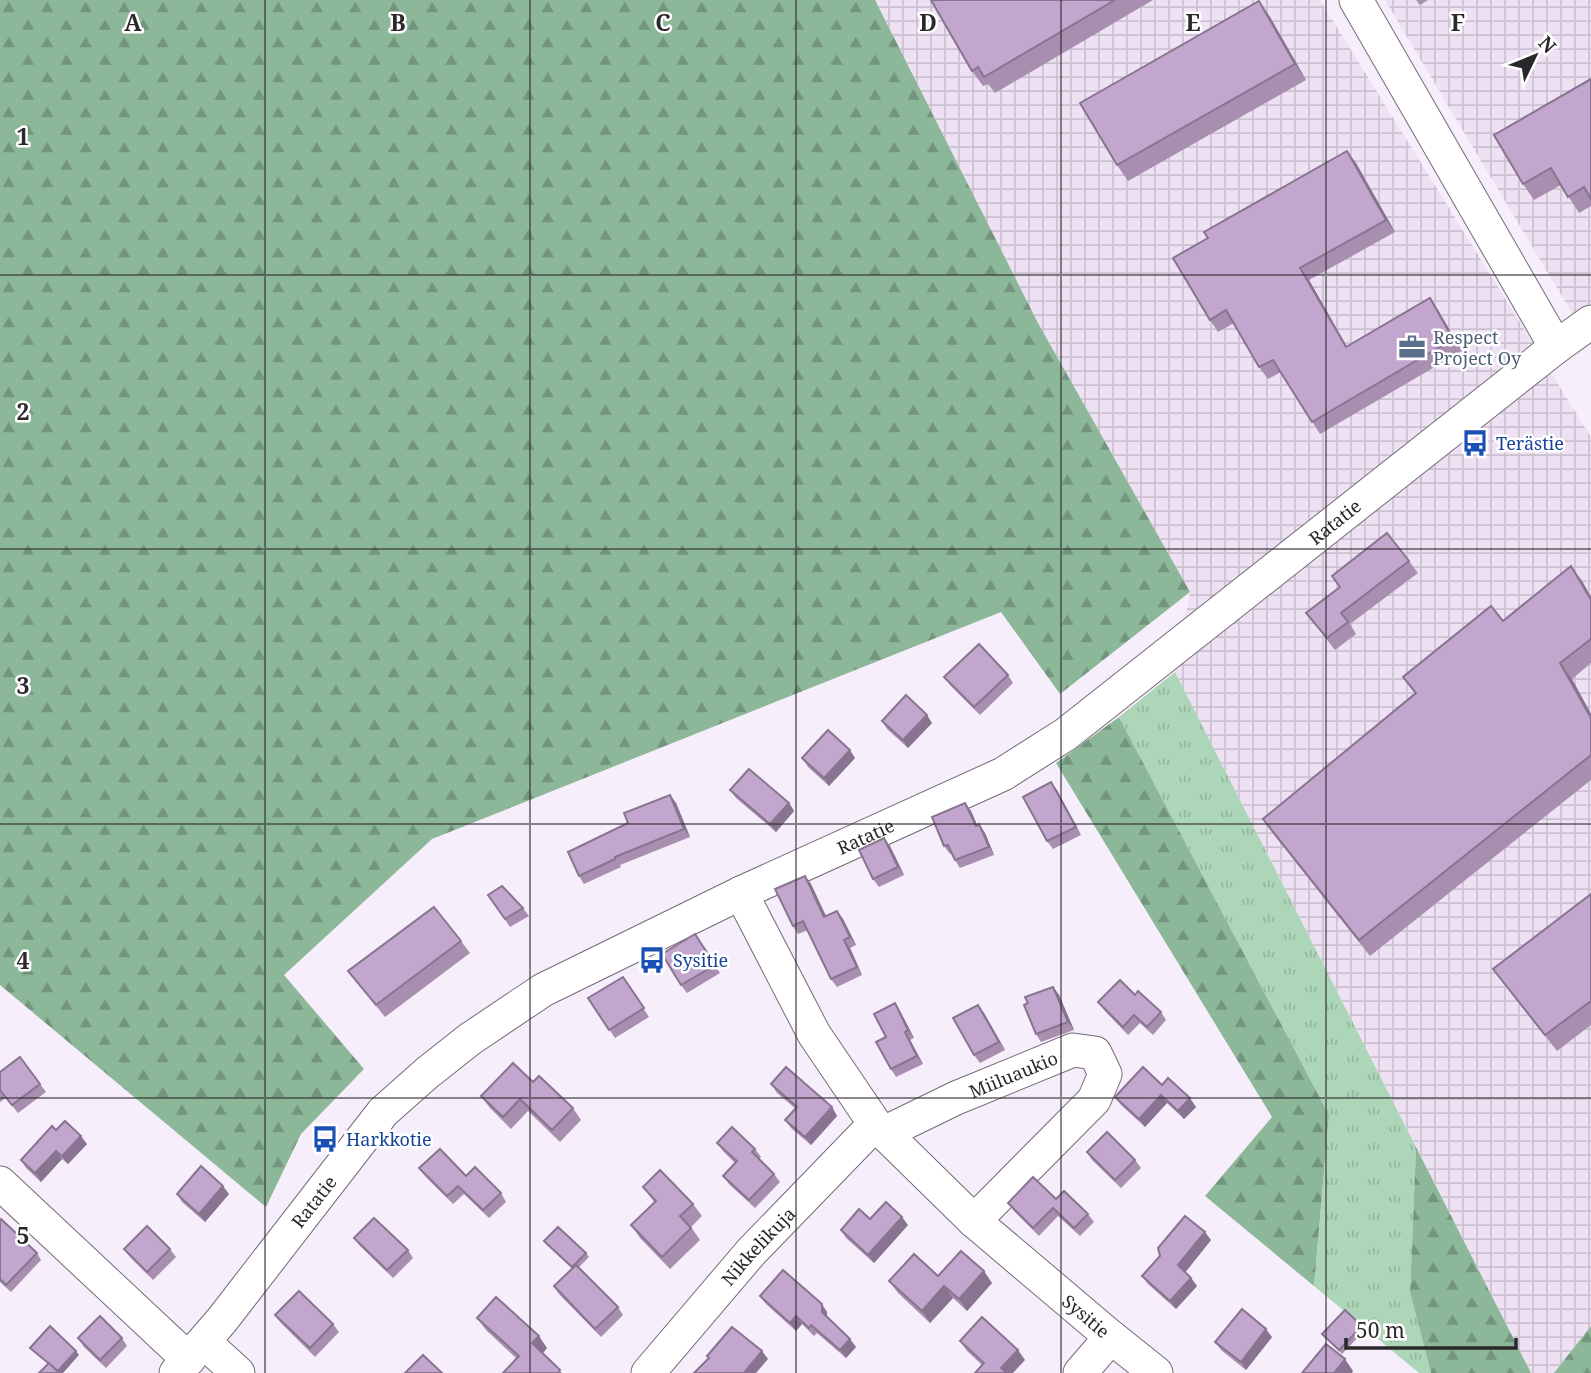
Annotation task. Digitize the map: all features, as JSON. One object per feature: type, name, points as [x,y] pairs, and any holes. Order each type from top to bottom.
[{"type":"street","points":[[1356,0],[1556,347]]},
{"type":"street","name":"Ratatie","points":[[190,1358],[383,1112],[470,1039],[542,990],[741,893],[1003,774],[1066,734],[1591,322]]},
{"type":"street","name":"Sysitie","points":[[741,893],[814,1034],[879,1129],[974,1221],[1156,1373]]},
{"type":"street","name":"Miiluaukio","points":[[879,1129],[1073,1050],[1095,1053],[1105,1074],[1094,1100],[974,1221]]},
{"type":"street","name":"Nikkelikuja","points":[[648,1373],[751,1252],[879,1129]]},
{"type":"street","points":[[0,1184],[173,1345],[190,1358],[238,1373]]},
{"type":"street","points":[[1080,1373],[1111,1337]]},
{"type":"shaded area","points":[[875,0],[1320,0],[1591,437],[1591,1326],[1554,1373],[1531,1373],[1175,672],[1190,592],[1038,323]]},
{"type":"shaded area","points":[[1385,0],[1591,0],[1591,345]]},
{"type":"green space","points":[[0,0],[875,0],[1038,323],[1190,592],[1060,694],[1001,612],[432,839],[284,975],[364,1069],[301,1134],[266,1207],[0,985]]},
{"type":"green space","points":[[1175,672],[1416,1147],[1410,1292],[1431,1373],[1419,1373],[1314,1286],[1329,1115],[1119,717]]},
{"type":"green space","points":[[1119,717],[1329,1115],[1314,1286],[1205,1196],[1272,1117],[1056,763]]},
{"type":"green space","points":[[1416,1147],[1531,1373],[1431,1373],[1410,1292]]},
{"type":"green space","points":[[1591,1326],[1591,1373],[1554,1373]]},
{"type":"building","points":[[931,0],[1115,0],[984,77],[978,67],[972,71]]},
{"type":"building","points":[[1259,1],[1295,64],[1117,165],[1080,103]]},
{"type":"building","points":[[1591,79],[1591,199],[1584,187],[1568,197],[1551,168],[1523,184],[1494,135]]},
{"type":"building","points":[[1347,151],[1386,220],[1300,268],[1346,347],[1430,298],[1453,339],[1312,422],[1273,360],[1259,367],[1226,310],[1210,320],[1173,258],[1208,238],[1204,232]]},
{"type":"building","points":[[1387,533],[1409,561],[1341,613],[1348,622],[1327,638],[1306,613],[1340,587],[1332,576]]},
{"type":"building","points":[[1571,566],[1591,600],[1591,639],[1560,663],[1591,718],[1591,755],[1359,940],[1263,819],[1416,693],[1403,677],[1491,606],[1503,621]]},
{"type":"building","points":[[979,644],[1008,675],[974,707],[944,677]]},
{"type":"building","points":[[906,695],[927,715],[903,740],[882,721]]},
{"type":"building","points":[[828,730],[850,750],[824,778],[802,758]]},
{"type":"building","points":[[749,769],[789,803],[770,824],[730,790]]},
{"type":"building","points":[[1051,782],[1076,827],[1047,841],[1023,797]]},
{"type":"building","points":[[670,795],[684,829],[615,857],[579,876],[568,852],[628,823],[624,813]]},
{"type":"building","points":[[965,803],[976,826],[979,824],[989,847],[955,860],[948,845],[944,846],[932,817]]},
{"type":"building","points":[[884,838],[898,867],[873,879],[859,850]]},
{"type":"building","points":[[805,876],[824,917],[837,911],[850,937],[844,940],[857,967],[831,979],[803,921],[793,926],[775,889]]},
{"type":"building","points":[[502,886],[523,908],[505,919],[488,895]]},
{"type":"building","points":[[1591,894],[1591,1001],[1545,1035],[1493,969]]},
{"type":"building","points":[[434,907],[461,941],[376,1005],[348,971]]},
{"type":"building","points":[[695,934],[715,965],[681,985],[662,954]]},
{"type":"building","points":[[623,977],[644,1008],[609,1030],[588,998]]},
{"type":"building","points":[[1120,980],[1135,995],[1138,991],[1161,1012],[1147,1027],[1134,1015],[1123,1027],[1098,1002]]},
{"type":"building","points":[[1053,987],[1068,1022],[1036,1034],[1024,1005],[1028,1003],[1025,997]]},
{"type":"building","points":[[895,1003],[917,1056],[891,1069],[876,1042],[886,1037],[874,1014]]},
{"type":"building","points":[[978,1005],[999,1042],[974,1055],[953,1018]]},
{"type":"building","points":[[20,1057],[40,1084],[12,1105],[0,1090],[0,1072]]},
{"type":"building","points":[[513,1063],[533,1082],[539,1076],[573,1108],[552,1130],[520,1099],[503,1117],[481,1096]]},
{"type":"building","points":[[786,1067],[832,1107],[805,1137],[785,1120],[797,1107],[771,1084]]},
{"type":"building","points":[[1143,1067],[1162,1085],[1168,1078],[1190,1098],[1178,1111],[1161,1095],[1139,1119],[1115,1097]]},
{"type":"building","points":[[65,1121],[81,1136],[62,1156],[56,1151],[35,1173],[21,1160],[52,1126],[56,1130]]},
{"type":"building","points":[[732,1127],[755,1149],[752,1152],[774,1174],[749,1200],[723,1176],[737,1161],[717,1143]]},
{"type":"building","points":[[1107,1132],[1135,1160],[1115,1180],[1087,1152]]},
{"type":"building","points":[[440,1149],[466,1176],[475,1167],[501,1193],[483,1210],[458,1186],[447,1196],[419,1168]]},
{"type":"building","points":[[201,1166],[223,1186],[199,1214],[177,1194]]},
{"type":"building","points":[[660,1170],[693,1204],[680,1216],[691,1228],[662,1257],[631,1225],[656,1201],[643,1187]]},
{"type":"building","points":[[1033,1177],[1056,1199],[1064,1191],[1088,1214],[1074,1228],[1053,1208],[1033,1228],[1008,1203]]},
{"type":"building","points":[[886,1202],[902,1217],[868,1255],[841,1230],[859,1209],[870,1219]]},
{"type":"building","points":[[1185,1216],[1205,1232],[1178,1265],[1191,1278],[1170,1301],[1142,1276],[1160,1256],[1158,1248]]},
{"type":"building","points":[[374,1218],[408,1250],[387,1270],[354,1238]]},
{"type":"building","points":[[1,1219],[37,1253],[6,1285],[0,1279]]},
{"type":"building","points":[[147,1226],[170,1249],[147,1272],[124,1249]]},
{"type":"building","points":[[558,1227],[586,1253],[572,1267],[544,1241]]},
{"type":"building","points":[[961,1251],[984,1271],[959,1299],[944,1286],[922,1311],[889,1281],[914,1254],[938,1276]]},
{"type":"building","points":[[576,1265],[618,1307],[595,1329],[554,1286]]},
{"type":"building","points":[[783,1270],[822,1304],[822,1312],[850,1339],[840,1350],[796,1316],[790,1323],[760,1296]]},
{"type":"building","points":[[299,1291],[333,1324],[310,1348],[275,1315]]},
{"type":"building","points":[[496,1297],[539,1336],[532,1343],[560,1370],[558,1373],[503,1373],[519,1356],[477,1318]]},
{"type":"building","points":[[1242,1309],[1266,1329],[1241,1362],[1215,1342]]},
{"type":"building","points":[[1345,1310],[1362,1326],[1339,1350],[1322,1334]]},
{"type":"building","points":[[100,1316],[122,1338],[100,1360],[78,1338]]},
{"type":"building","points":[[982,1317],[1018,1350],[1001,1368],[1007,1373],[975,1373],[984,1363],[960,1341]]},
{"type":"building","points":[[50,1326],[76,1351],[58,1371],[30,1348]]},
{"type":"building","points":[[732,1327],[762,1351],[744,1373],[694,1373],[709,1358],[707,1356]]},
{"type":"building","points":[[1326,1344],[1345,1359],[1334,1373],[1302,1373]]},
{"type":"building","points":[[423,1355],[442,1373],[405,1373]]},
{"type":"building","points":[[49,1363],[59,1373],[39,1373]]},
{"type":"place","name":"Respect Project Oy","points":[[1412,347]]},
{"type":"place","name":"Terästie","points":[[1475,443]]},
{"type":"place","name":"Sysitie","points":[[652,960]]},
{"type":"place","name":"Harkkotie","points":[[325,1139]]}]
